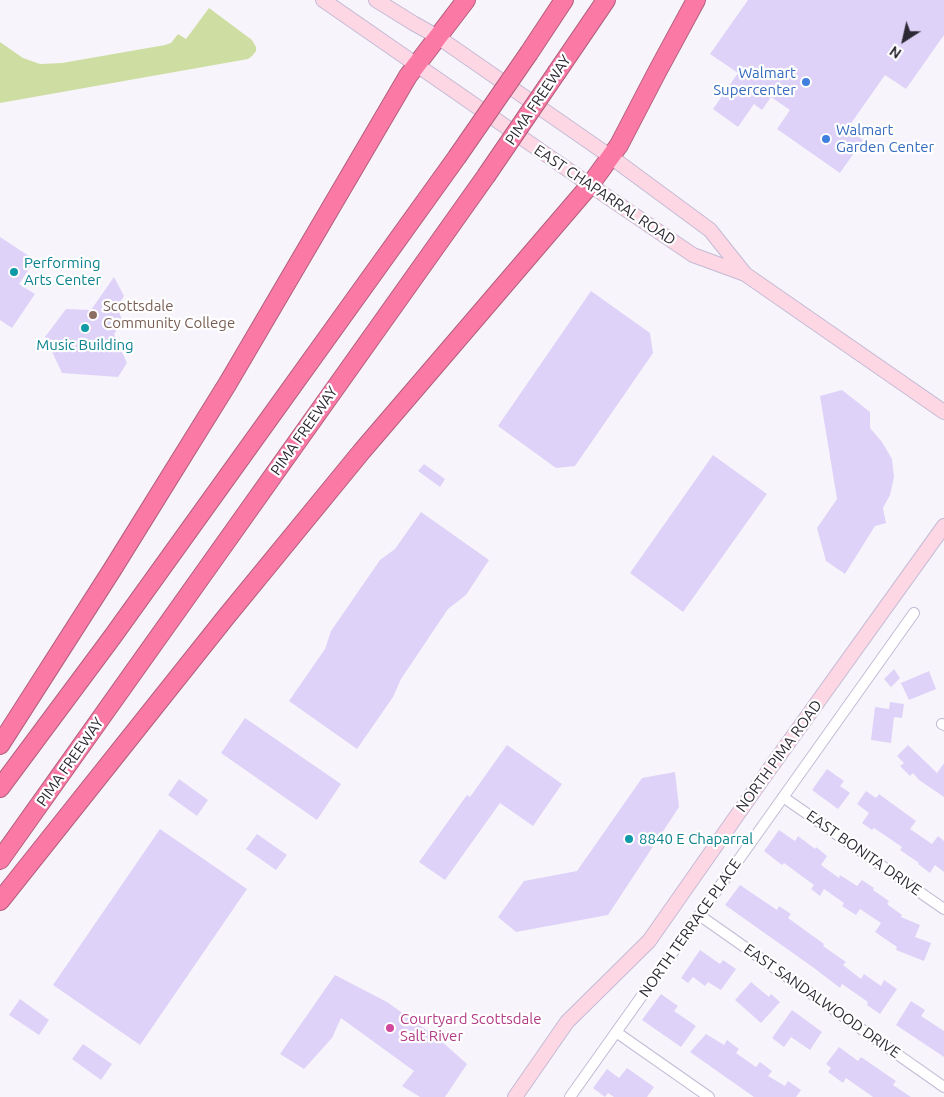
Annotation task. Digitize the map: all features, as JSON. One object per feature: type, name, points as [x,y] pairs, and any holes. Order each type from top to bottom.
[{"type":"highway","points":[[0,745],[218,399],[408,76],[466,0]]},
{"type":"highway","points":[[0,788],[119,628],[457,157],[564,0]]},
{"type":"highway","name":"PIMA FREEWAY","points":[[0,860],[486,176],[606,0]]},
{"type":"highway","points":[[0,901],[238,602],[356,458],[590,185],[619,145],[696,0]]},
{"type":"main road","name":"EAST CHAPARRAL ROAD","points":[[323,0],[693,255],[745,274],[944,412]]},
{"type":"main road","name":"EAST CHAPARRAL ROAD","points":[[376,0],[438,38],[611,157],[710,230],[745,274]]},
{"type":"main road","name":"NORTH PIMA ROAD","points":[[516,1097],[567,1022],[648,941],[944,526]]},
{"type":"street","name":"NORTH TERRACE PLACE","points":[[570,1097],[914,613]]},
{"type":"street","name":"EAST BONITA DRIVE","points":[[783,797],[944,909]]},
{"type":"street","name":"EAST SANDALWOOD DRIVE","points":[[699,916],[944,1087]]},
{"type":"street","points":[[616,1032],[709,1097]]},
{"type":"green space","points":[[209,8],[252,40],[256,51],[252,56],[248,59],[0,103],[0,42],[23,58],[40,64],[62,63],[165,45],[171,43],[178,34],[186,39]]},
{"type":"building","name":"Walmart Supercenter","points":[[748,0],[944,0],[944,35],[906,89],[885,75],[847,129],[863,140],[840,173],[777,129],[790,110],[771,97],[762,110],[754,104],[738,127],[713,109],[738,73],[710,54]]},
{"type":"building","name":"Performing Arts Center","points":[[0,237],[35,260],[19,284],[35,294],[12,328],[0,320]]},
{"type":"building","name":"Music Building","points":[[114,277],[124,296],[117,307],[123,322],[114,334],[127,363],[118,377],[62,373],[45,337],[66,309],[91,310]]},
{"type":"building","points":[[591,291],[650,333],[653,353],[575,466],[556,468],[498,426]]},
{"type":"building","points":[[842,390],[870,412],[870,428],[882,442],[892,459],[894,477],[890,495],[883,508],[886,523],[875,526],[845,574],[826,561],[817,528],[837,499],[820,396]]},
{"type":"building","points":[[713,455],[767,494],[683,612],[630,573]]},
{"type":"building","points":[[424,464],[445,479],[440,487],[418,471]]},
{"type":"building","points":[[421,512],[489,560],[466,595],[448,609],[401,679],[393,697],[357,749],[289,701],[325,649],[331,631],[380,560],[395,549]]},
{"type":"building","points":[[894,669],[900,678],[891,687],[884,679]]},
{"type":"building","points":[[929,671],[936,689],[909,700],[901,683]]},
{"type":"building","points":[[890,702],[904,704],[902,718],[894,717],[891,743],[871,740],[875,707],[889,709]]},
{"type":"building","points":[[245,718],[341,784],[317,820],[221,753]]},
{"type":"building","points":[[507,745],[562,784],[533,826],[500,803],[445,880],[419,862],[467,795],[470,797]]},
{"type":"building","points":[[908,745],[937,773],[944,763],[944,797],[919,780],[913,773],[910,776],[900,766],[904,763],[897,756]]},
{"type":"building","points":[[827,769],[844,781],[840,786],[850,793],[838,809],[812,790]]},
{"type":"building","name":"8840 E Chaparral","points":[[675,772],[679,807],[608,915],[516,932],[498,917],[524,881],[577,871],[642,778]]},
{"type":"building","points":[[179,779],[208,800],[197,816],[168,795]]},
{"type":"building","points":[[866,791],[876,798],[879,794],[916,821],[910,829],[932,844],[938,836],[944,841],[944,872],[935,865],[930,873],[900,850],[902,847],[874,828],[872,830],[862,823],[869,813],[857,804]]},
{"type":"building","points":[[160,829],[247,889],[140,1045],[53,985]]},
{"type":"building","points":[[779,830],[795,841],[798,836],[815,849],[816,847],[827,856],[821,865],[839,878],[840,875],[857,886],[862,880],[889,901],[887,904],[902,915],[901,917],[920,925],[915,937],[931,943],[924,961],[896,950],[897,947],[875,932],[881,923],[860,909],[856,915],[842,906],[844,903],[824,889],[820,896],[811,889],[814,885],[764,851]]},
{"type":"building","points":[[257,834],[287,855],[276,870],[246,849]]},
{"type":"building","points":[[740,885],[777,910],[779,906],[791,914],[788,918],[846,962],[843,965],[861,979],[864,974],[881,986],[884,980],[897,989],[880,1014],[867,1005],[868,1002],[842,984],[840,988],[725,905]]},
{"type":"building","points":[[700,950],[720,964],[723,960],[736,969],[721,990],[708,982],[705,986],[693,977],[688,983],[681,978]]},
{"type":"building","name":"Courtyard Scottsdale Salt River","points":[[335,975],[387,1002],[439,1039],[467,1064],[445,1097],[420,1097],[402,1086],[414,1071],[341,1018],[332,1038],[304,1069],[280,1054]]},
{"type":"building","points":[[751,982],[769,997],[771,994],[780,1002],[761,1023],[735,1000]]},
{"type":"building","points":[[661,994],[678,1006],[674,1011],[696,1026],[681,1047],[642,1020]]},
{"type":"building","points":[[20,999],[49,1020],[39,1035],[9,1015]]},
{"type":"building","points":[[911,1001],[925,1010],[921,1016],[944,1031],[944,1057],[896,1025]]},
{"type":"building","points":[[792,1010],[822,1032],[810,1050],[791,1037],[784,1047],[772,1038]]},
{"type":"building","points":[[706,1034],[724,1045],[727,1040],[739,1049],[736,1053],[756,1067],[760,1062],[772,1071],[768,1076],[785,1086],[788,1081],[801,1090],[796,1097],[754,1097],[690,1052]]},
{"type":"building","points":[[83,1044],[112,1064],[101,1080],[72,1059]]},
{"type":"building","points":[[839,1047],[858,1061],[861,1057],[896,1081],[893,1085],[911,1097],[873,1097],[846,1078],[843,1083],[828,1072],[831,1068],[826,1064]]},
{"type":"building","points":[[627,1068],[654,1087],[647,1097],[614,1097],[608,1093],[605,1097],[593,1088],[607,1069],[619,1078]]},
{"type":"place","name":"Walmart Supercenter","points":[[806,82]]},
{"type":"place","name":"Walmart Garden Center","points":[[826,139]]},
{"type":"place","name":"Performing Arts Center","points":[[14,272]]},
{"type":"place","name":"Scottsdale Community College","points":[[93,315]]},
{"type":"place","name":"Music Building","points":[[85,328]]},
{"type":"place","name":"8840 E Chaparral","points":[[629,839]]},
{"type":"place","name":"Courtyard Scottsdale Salt River","points":[[390,1028]]}]
